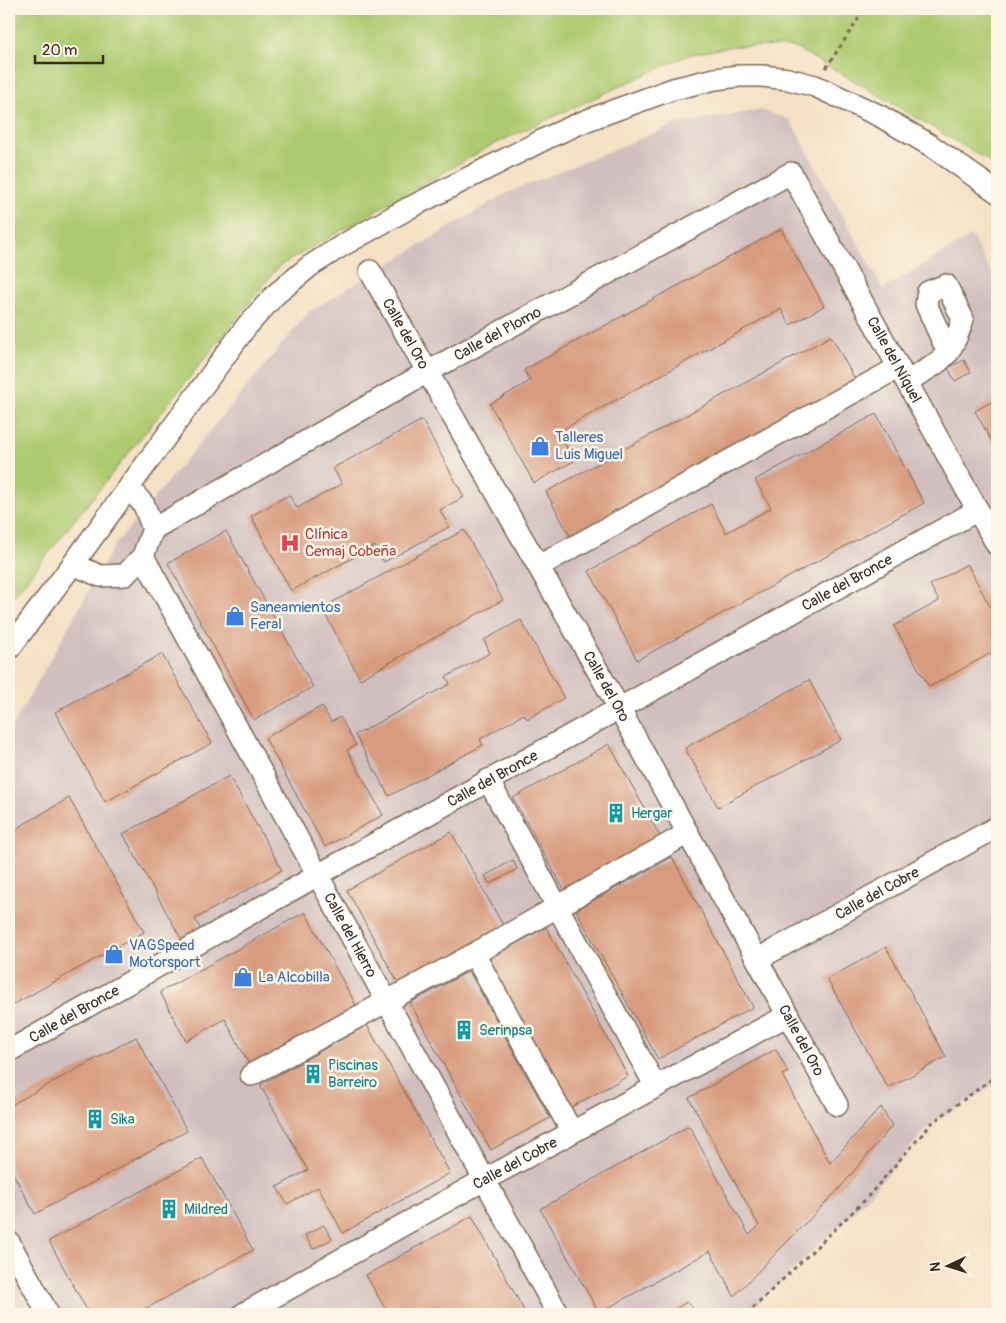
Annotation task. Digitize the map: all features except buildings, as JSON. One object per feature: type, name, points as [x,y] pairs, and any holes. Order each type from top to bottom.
[{"type":"street","points":[[9,649],[240,335],[276,295],[310,266],[343,245],[409,208],[549,137],[585,121],[673,89],[715,78],[739,76],[780,78],[815,86],[880,116],[913,135],[997,192]]},
{"type":"street","name":"Calle del Plomo","points":[[153,529],[429,371],[791,172]]},
{"type":"street","name":"Calle del Níquel","points":[[791,172],[997,545]]},
{"type":"street","name":"Calle del Oro","points":[[370,270],[619,708],[837,1105]]},
{"type":"street","points":[[539,566],[903,374],[940,363],[948,352]]},
{"type":"street","points":[[73,564],[100,576],[125,575],[143,556],[153,529],[144,505],[128,488]]},
{"type":"street","name":"Calle del Bronce","points":[[9,1051],[488,780],[978,510]]},
{"type":"street","name":"Calle del Hierro","points":[[143,556],[558,1314]]},
{"type":"street","points":[[488,780],[656,1087]]},
{"type":"street","name":"Calle del Cobre","points":[[758,959],[997,827]]},
{"type":"street","points":[[251,1075],[474,954],[688,833]]},
{"type":"street","points":[[474,954],[572,1132]]},
{"type":"street","name":"Calle del Cobre","points":[[243,1314],[484,1180],[788,1015]]},
{"type":"street","points":[[9,1242],[48,1314]]},
{"type":"path","points":[[815,86],[865,9]]},
{"type":"path","points":[[747,1314],[864,1201],[932,1122],[997,1075]]},
{"type":"shaded area","points":[[762,110],[790,120],[883,289],[971,236],[997,283],[997,1083],[932,1123],[864,1201],[747,1314],[9,1314],[9,733],[114,546],[309,312],[507,193],[679,123]]},
{"type":"green space","points":[[9,9],[997,9],[997,166],[848,77],[793,47],[735,46],[688,55],[490,146],[279,266],[9,602]]},
{"type":"place","name":"Talleres Luis Miguel","points":[[540,446]]},
{"type":"place","name":"Clínica Cemaj Cobeña","points":[[290,543]]},
{"type":"place","name":"Saneamientos Feral","points":[[235,616]]},
{"type":"place","name":"Hergar","points":[[616,813]]},
{"type":"place","name":"VAGSpeed Motorsport","points":[[114,954]]},
{"type":"place","name":"La Alcobilla","points":[[243,977]]},
{"type":"place","name":"Serinpsa","points":[[464,1030]]},
{"type":"place","name":"Piscinas Barreiro","points":[[313,1074]]},
{"type":"place","name":"Sika","points":[[95,1119]]},
{"type":"place","name":"Mildred","points":[[169,1209]]}]
